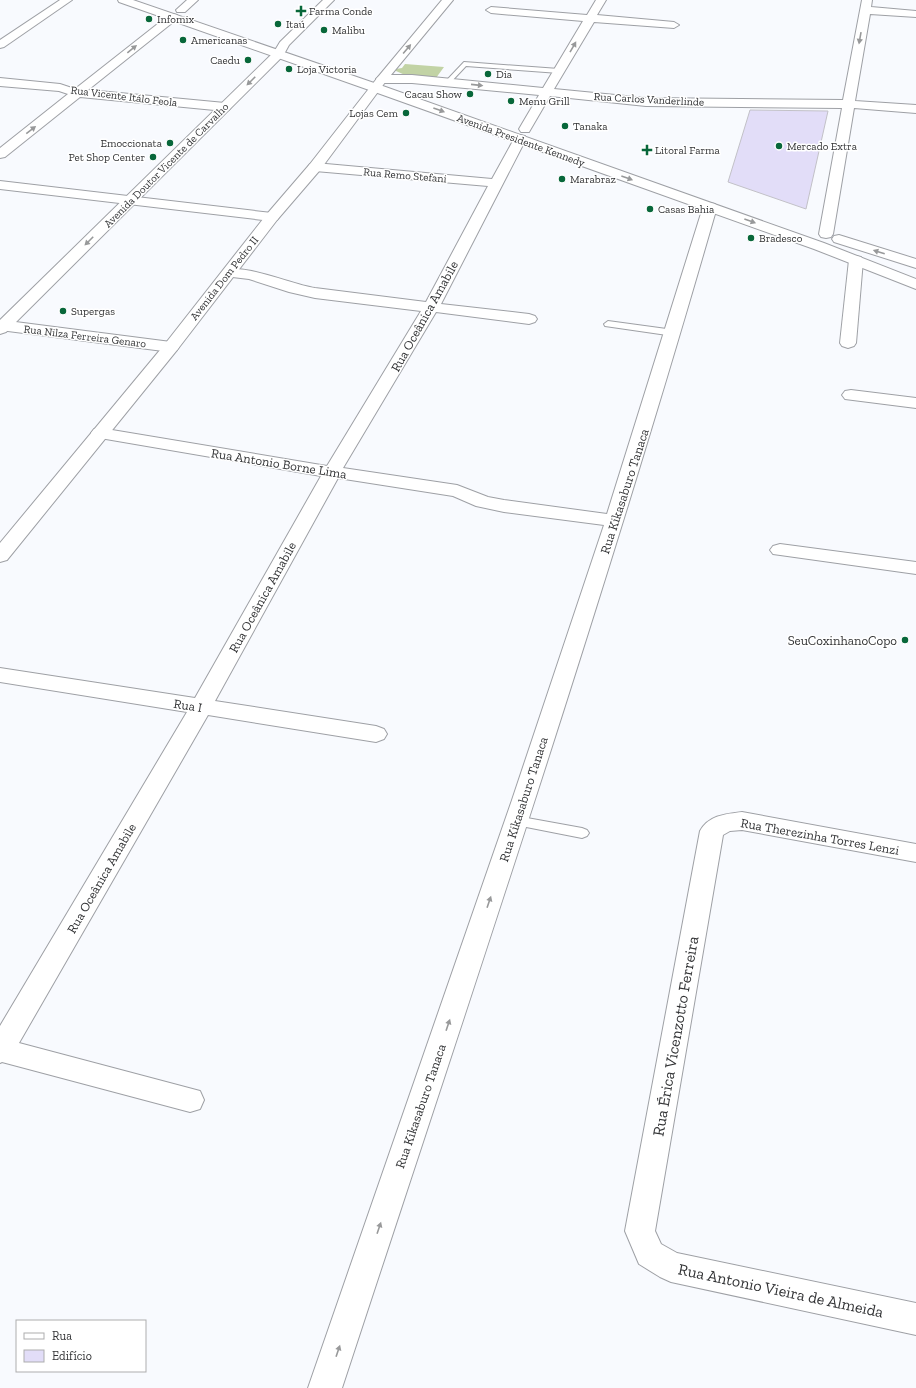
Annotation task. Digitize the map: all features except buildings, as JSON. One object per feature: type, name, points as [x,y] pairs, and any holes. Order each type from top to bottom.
[{"type":"street","points":[[0,45],[67,0]]},
{"type":"street","name":"Avenida Presidente Kennedy","points":[[123,0],[177,13],[718,203],[916,284]]},
{"type":"street","name":"Avenida Presidente Kennedy","points":[[152,0],[177,13]]},
{"type":"street","points":[[0,154],[193,0]]},
{"type":"street","name":"Avenida Doutor Vicente de Carvalho","points":[[1,326],[225,107],[329,0]]},
{"type":"street","name":"Avenida Dom Pedro II","points":[[0,556],[171,347],[272,217],[315,167],[379,83],[448,0]]},
{"type":"street","name":"Rua Oceânica Amabile","points":[[0,1051],[201,707],[332,472],[431,307],[523,134],[601,0]]},
{"type":"street","points":[[826,234],[866,5],[916,14]]},
{"type":"street","points":[[491,10],[674,25]]},
{"type":"street","name":"Rua Carlos Vanderlinde","points":[[379,83],[412,79],[646,102],[849,104],[916,109]]},
{"type":"street","name":"Rua Vicente Itálo Feola","points":[[0,82],[60,88],[77,93],[225,107]]},
{"type":"street","name":"Rua Remo Stefani","points":[[315,167],[496,183]]},
{"type":"street","points":[[0,185],[272,217]]},
{"type":"street","name":"Rua Kikasaburo Tanaca","points":[[325,1388],[516,821],[615,521],[674,333],[718,203]]},
{"type":"street","points":[[812,229],[916,264]]},
{"type":"street","points":[[848,343],[856,260]]},
{"type":"street","points":[[229,273],[251,275],[294,289],[315,293],[529,319]]},
{"type":"street","name":"Rua Nilza Ferreira Genaro","points":[[1,326],[171,347]]},
{"type":"street","points":[[851,396],[916,403]]},
{"type":"street","name":"Rua Antonio Borne Lima","points":[[100,433],[332,472],[457,491],[483,502],[504,506],[615,521]]},
{"type":"street","points":[[780,550],[916,568]]},
{"type":"street","name":"Rua I","points":[[0,675],[376,734]]},
{"type":"street","name":"Rua Therezinha Torres Lenzi","points":[[724,823],[742,821],[916,853]]},
{"type":"street","name":"Rua Érica Vicenzotto Ferreira","points":[[650,1254],[640,1231],[712,831],[724,823]]},
{"type":"street","points":[[0,1051],[190,1100]]},
{"type":"street","name":"Rua Antonio Vieira de Almeida","points":[[650,1254],[671,1267],[916,1319]]},
{"type":"lane","points":[[448,82],[464,64],[559,71]]},
{"type":"lane","points":[[608,324],[674,333]]},
{"type":"lane","points":[[516,821],[582,833]]},
{"type":"green space","points":[[405,64],[444,67],[436,78],[405,75],[396,71],[396,69],[402,68]]},
{"type":"place","name":"Farma Conde","points":[[301,11]]},
{"type":"place","name":"Infomix","points":[[149,19]]},
{"type":"place","name":"Itaú","points":[[278,24]]},
{"type":"place","name":"Malibu","points":[[324,30]]},
{"type":"place","name":"Americanas","points":[[183,40]]},
{"type":"place","name":"Caedu","points":[[248,60]]},
{"type":"place","name":"Loja Victoria","points":[[289,69]]},
{"type":"place","name":"Dia","points":[[488,74]]},
{"type":"place","name":"Cacau Show","points":[[470,94]]},
{"type":"place","name":"Menu Grill","points":[[511,101]]},
{"type":"place","name":"Lojas Cem","points":[[406,113]]},
{"type":"place","name":"Tanaka","points":[[565,126]]},
{"type":"place","name":"Emoccionata","points":[[170,143]]},
{"type":"place","name":"Mercado Extra","points":[[779,146]]},
{"type":"place","name":"Litoral Farma","points":[[647,150]]},
{"type":"place","name":"Pet Shop Center","points":[[153,157]]},
{"type":"place","name":"Marabraz","points":[[562,179]]},
{"type":"place","name":"Casas Bahia","points":[[650,209]]},
{"type":"place","name":"Bradesco","points":[[751,238]]},
{"type":"place","name":"Supergas","points":[[63,311]]},
{"type":"place","name":"SeuCoxinhanoCopo","points":[[905,640]]}]
